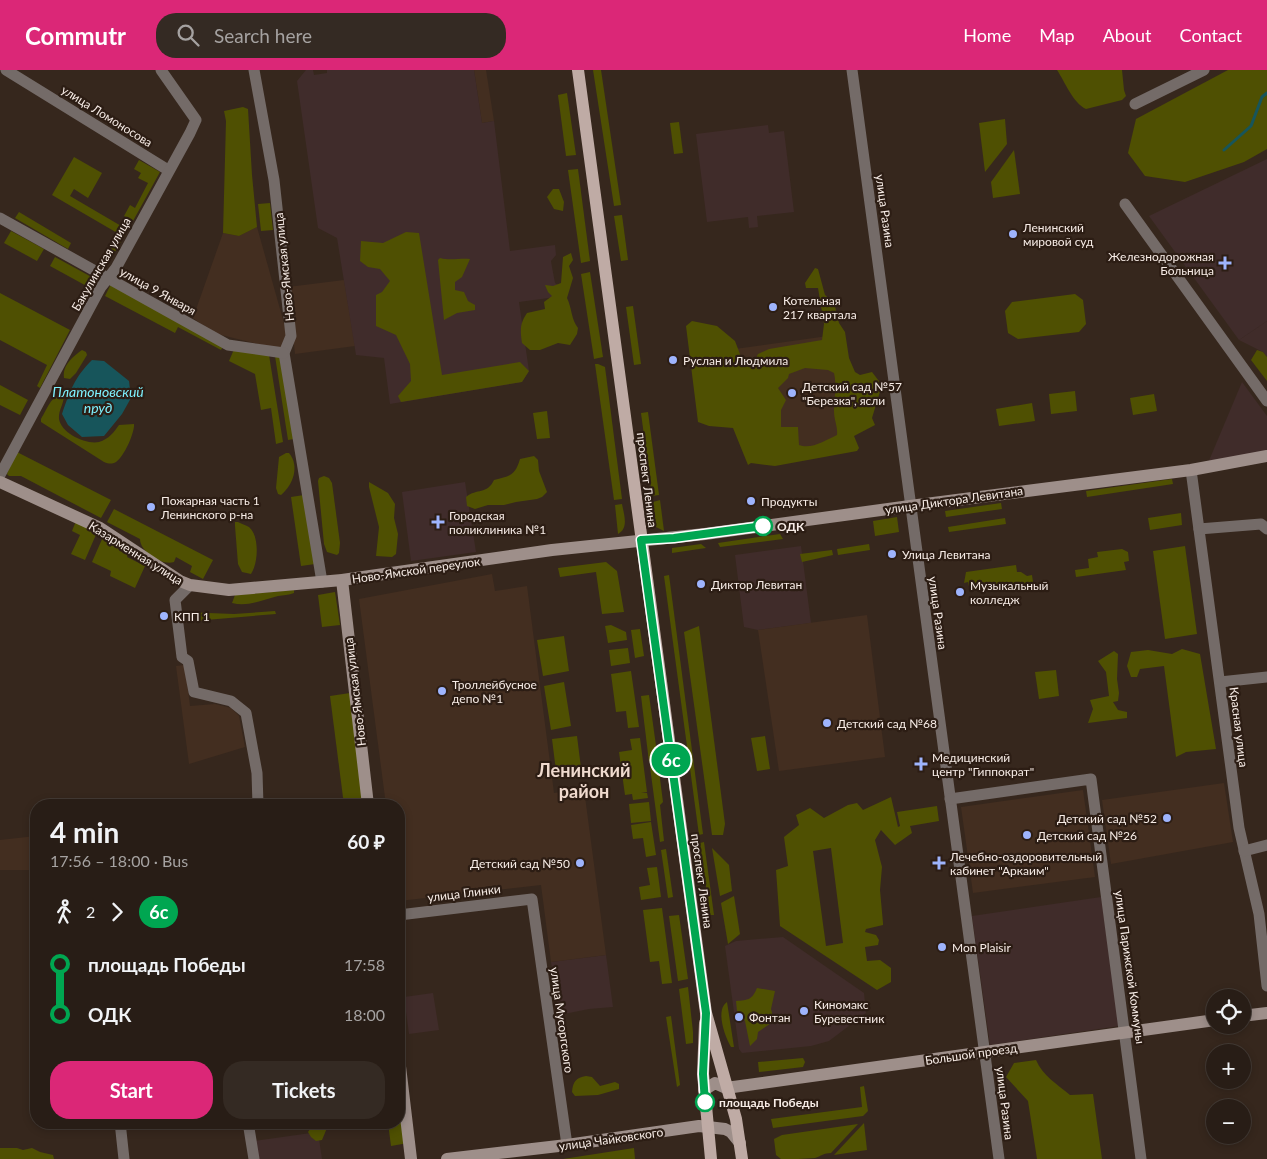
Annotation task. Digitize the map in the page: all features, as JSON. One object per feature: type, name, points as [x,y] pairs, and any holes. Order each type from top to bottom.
[{"type":"main road","name":"проспект Ленина","points":[[578,70],[706,1013],[736,1119],[742,1159]]},
{"type":"main road","name":"проспект Ленина","points":[[706,1013],[703,1066],[711,1159]]},
{"type":"street","name":"улица Ломоносова","points":[[6,70],[168,170]]},
{"type":"street","name":"Бакулинская улица","points":[[0,475],[101,288],[116,268],[196,120],[162,70]]},
{"type":"street","name":"Ново-Ямская улица","points":[[254,70],[274,180],[291,336],[284,353],[322,582]]},
{"type":"street","name":"улица Разина","points":[[852,70],[999,1159]]},
{"type":"street","points":[[1135,104],[1204,70]]},
{"type":"street","points":[[1125,204],[1267,401]]},
{"type":"street","name":"улица 9 Января","points":[[0,218],[228,345],[284,353]]},
{"type":"street","name":"улица Диктора Левитана","points":[[641,540],[697,535],[1191,470],[1267,456]]},
{"type":"street","name":"Красная улица","points":[[1191,470],[1239,828],[1259,914],[1267,986]]},
{"type":"street","name":"Казарменная улица","points":[[0,482],[100,528],[180,582],[190,585]]},
{"type":"street","points":[[1199,529],[1261,524],[1267,529]]},
{"type":"street","name":"Ново-Ямской переулок","points":[[190,585],[229,590],[322,582],[552,550],[641,540]]},
{"type":"street","name":"Ново-Ямская улица","points":[[342,580],[367,799]]},
{"type":"street","points":[[190,585],[175,600],[182,657],[188,661],[194,692],[231,701],[246,713],[257,773],[258,799]]},
{"type":"street","points":[[1220,682],[1267,676]]},
{"type":"street","name":"улица Парижской Коммуны","points":[[950,800],[1091,779],[1141,1159]]},
{"type":"street","points":[[1244,851],[1267,845]]},
{"type":"street","name":"улица Глинки","points":[[405,914],[532,899]]},
{"type":"street","name":"улица Мусоргского","points":[[532,899],[567,1145]]},
{"type":"street","points":[[1251,1015],[1267,1013]]},
{"type":"street","name":"Большой проезд","points":[[704,1090],[715,1083],[726,1088],[1206,1021]]},
{"type":"street","points":[[405,1108],[411,1159]]},
{"type":"street","name":"улица Чайковского","points":[[447,1159],[707,1126],[731,1132],[740,1143]]},
{"type":"street","points":[[121,1129],[124,1159]]},
{"type":"street","points":[[249,1129],[254,1159]]},
{"type":"shaded area","points":[[306,70],[313,70],[314,75],[327,73],[327,70],[474,70],[482,123],[494,121],[510,251],[555,245],[556,255],[551,261],[555,283],[561,288],[563,296],[519,302],[529,371],[522,382],[390,404],[384,358],[356,355],[337,238],[318,228],[297,81]]},
{"type":"shaded area","points":[[474,70],[486,70],[494,121],[482,123]]},
{"type":"shaded area","points":[[593,70],[601,70],[621,205],[614,206]]},
{"type":"shaded area","points":[[1057,70],[1122,70],[1126,96],[1122,100],[1086,109],[1073,97]]},
{"type":"shaded area","points":[[1228,70],[1267,70],[1267,149],[1244,162],[1185,182],[1145,176],[1128,153],[1136,119]]},
{"type":"shaded area","points":[[567,93],[576,155],[566,156],[558,95]]},
{"type":"shaded area","points":[[243,107],[248,109],[257,227],[239,236],[223,233],[226,121],[224,111]]},
{"type":"shaded area","points":[[1005,119],[1007,144],[985,172],[979,123]]},
{"type":"shaded area","points":[[679,122],[683,153],[674,154],[670,123]]},
{"type":"shaded area","points":[[768,125],[769,133],[784,131],[794,212],[757,216],[758,227],[749,228],[748,217],[707,222],[696,134]]},
{"type":"shaded area","points":[[1014,150],[1020,194],[993,198],[991,182]]},
{"type":"shaded area","points":[[74,157],[102,173],[88,198],[74,189],[70,196],[128,230],[113,255],[109,253],[119,234],[52,195]]},
{"type":"shaded area","name":"Железнодорожная Больница","points":[[1267,159],[1267,321],[1239,340],[1149,216]]},
{"type":"shaded area","points":[[139,160],[160,172],[133,221],[124,216],[130,205],[135,208],[148,183],[138,178],[141,173],[134,169]]},
{"type":"shaded area","points":[[578,169],[590,261],[581,263],[568,170]]},
{"type":"shaded area","points":[[553,189],[559,189],[564,202],[563,211],[554,209],[547,197]]},
{"type":"shaded area","points":[[270,203],[273,230],[261,231],[258,204]]},
{"type":"shaded area","points":[[19,212],[71,243],[68,249],[15,218]]},
{"type":"shaded area","points":[[622,215],[628,260],[621,261],[614,216]]},
{"type":"shaded area","points":[[257,227],[287,334],[283,350],[213,333],[193,318],[223,233],[239,236]]},
{"type":"shaded area","points":[[11,231],[44,249],[37,261],[4,243]]},
{"type":"shaded area","points":[[406,232],[419,233],[442,375],[520,362],[529,371],[522,382],[401,402],[398,396],[411,381],[410,364],[396,335],[376,326],[376,295],[382,292],[390,281],[380,269],[368,267],[360,261],[361,241],[383,243]]},
{"type":"shaded area","points":[[571,253],[573,260],[569,266],[573,278],[567,298],[578,328],[577,334],[570,345],[558,343],[540,350],[530,350],[522,343],[521,330],[523,320],[527,313],[545,309],[544,302],[552,296],[545,285],[553,286],[561,283],[563,257]]},
{"type":"shaded area","points":[[55,257],[97,280],[92,289],[50,266]]},
{"type":"shaded area","points":[[440,258],[470,259],[462,277],[455,282],[455,290],[464,292],[468,301],[475,305],[475,310],[457,313],[444,320],[438,260]]},
{"type":"shaded area","points":[[815,268],[818,269],[825,295],[834,302],[839,323],[845,332],[849,358],[855,372],[860,375],[872,372],[882,385],[872,418],[875,425],[854,436],[859,448],[857,451],[775,466],[751,463],[748,465],[733,428],[709,426],[698,422],[686,326],[692,321],[717,326],[735,341],[743,362],[748,366],[753,364],[758,354],[769,349],[822,340],[824,324],[818,288],[806,288],[805,283]],"holes":[[[805,368],[828,370],[834,373],[835,378],[834,411],[837,435],[813,445],[799,445],[798,427],[781,427],[781,410],[786,400],[778,388],[788,378],[789,374]]]},
{"type":"shaded area","points":[[590,272],[603,357],[594,359],[581,274]]},
{"type":"shaded area","points":[[344,280],[355,346],[295,354],[288,287]]},
{"type":"shaded area","points":[[111,284],[224,345],[221,350],[178,327],[175,333],[105,296]]},
{"type":"shaded area","points":[[0,293],[70,330],[40,388],[37,386],[47,365],[0,340]]},
{"type":"shaded area","points":[[1075,294],[1083,300],[1086,324],[1079,332],[1018,339],[1008,333],[1005,311],[1012,302]]},
{"type":"shaded area","points":[[633,306],[641,364],[634,365],[626,307]]},
{"type":"shaded area","points":[[1267,321],[1267,357],[1263,352],[1239,340]]},
{"type":"shaded area","name":"Детский сад №57 \"Березка\", ясли","points":[[835,335],[851,447],[751,462],[735,349]]},
{"type":"shaded area","points":[[235,347],[269,355],[283,442],[276,444],[271,408],[261,410],[255,374],[229,361]]},
{"type":"shaded area","points":[[82,350],[87,355],[76,373],[70,379],[64,378],[66,366]]},
{"type":"shaded area","points":[[1257,350],[1263,352],[1267,357],[1267,381],[1251,360]]},
{"type":"shaded area","points":[[281,355],[294,439],[288,440],[275,356]]},
{"type":"shaded area","points":[[595,364],[605,367],[622,499],[614,500]]},
{"type":"shaded area","points":[[1242,382],[1267,416],[1267,453],[1208,463]]},
{"type":"shaded area","points":[[0,385],[28,400],[20,415],[0,405]]},
{"type":"shaded area","points":[[1075,391],[1077,411],[1051,414],[1049,394]]},
{"type":"shaded area","points":[[63,393],[59,419],[64,429],[81,440],[88,442],[103,441],[119,425],[134,424],[133,433],[128,444],[116,462],[104,462],[41,422],[52,400]]},
{"type":"shaded area","points":[[1154,394],[1157,411],[1133,415],[1130,398]]},
{"type":"shaded area","points":[[1032,403],[1035,421],[999,426],[996,409]]},
{"type":"shaded area","points":[[547,411],[550,438],[537,439],[533,413]]},
{"type":"shaded area","points":[[648,412],[659,495],[652,496],[641,413]]},
{"type":"shaded area","points":[[15,451],[111,500],[101,518],[21,476],[9,476],[7,474]]},
{"type":"shaded area","points":[[289,453],[292,458],[294,475],[289,486],[281,495],[278,494],[276,488],[279,457]]},
{"type":"shaded area","points":[[534,456],[538,460],[539,471],[547,492],[542,497],[504,505],[488,505],[475,509],[467,506],[466,497],[470,494],[485,490],[494,480],[514,472],[520,459]]},
{"type":"shaded area","points":[[324,476],[329,478],[332,483],[340,543],[337,555],[327,552],[324,544],[318,481],[319,478]]},
{"type":"shaded area","points":[[1172,479],[1173,484],[1087,497],[1086,491]]},
{"type":"shaded area","points":[[369,482],[388,493],[395,504],[394,518],[398,534],[396,554],[392,557],[376,556],[379,527]]},
{"type":"shaded area","name":"Городская поликлиника №1","points":[[465,482],[476,552],[411,561],[402,492]]},
{"type":"shaded area","points":[[304,495],[315,564],[301,566],[291,497]]},
{"type":"shaded area","points":[[660,500],[664,531],[656,527],[653,502]]},
{"type":"shaded area","points":[[1001,503],[1002,509],[946,517],[945,511]]},
{"type":"shaded area","points":[[622,504],[625,525],[618,534],[615,505]]},
{"type":"shaded area","points":[[114,509],[213,560],[203,579],[190,572],[192,566],[176,557],[174,562],[169,563],[152,557],[144,549],[140,539],[107,522]]},
{"type":"shaded area","points":[[1181,513],[1182,525],[1150,530],[1148,518]]},
{"type":"shaded area","points":[[897,517],[899,532],[875,536],[873,521]]},
{"type":"shaded area","points":[[1005,518],[1006,524],[949,532],[948,527]]},
{"type":"shaded area","points":[[76,521],[98,530],[85,560],[71,554],[80,535],[72,531]]},
{"type":"shaded area","points":[[235,522],[249,527],[255,537],[257,550],[251,574],[242,572],[238,564]]},
{"type":"shaded area","points":[[780,534],[783,539],[720,547],[718,543]]},
{"type":"shaded area","points":[[103,537],[130,550],[127,557],[145,566],[135,588],[110,576],[111,571],[92,562]]},
{"type":"shaded area","points":[[701,544],[706,548],[672,553],[672,548]]},
{"type":"shaded area","points":[[869,544],[870,550],[838,555],[837,549]]},
{"type":"shaded area","points":[[801,546],[811,623],[758,630],[744,627],[735,555]]},
{"type":"shaded area","points":[[1185,546],[1197,634],[1165,639],[1153,551]]},
{"type":"shaded area","points":[[1122,549],[1128,552],[1129,561],[1124,562],[1126,570],[1076,577],[1075,570],[1089,568],[1088,559],[1098,557],[1097,552]]},
{"type":"shaded area","points":[[832,550],[833,555],[802,562],[800,554]]},
{"type":"shaded area","points":[[606,562],[617,571],[624,612],[602,614],[596,572],[560,577],[558,568]]},
{"type":"shaded area","points":[[1016,565],[1017,572],[1027,576],[1032,575],[1033,582],[970,591],[968,582],[964,583],[966,572]]},
{"type":"shaded area","name":"Троллейбусное депо №1","points":[[492,574],[495,591],[527,586],[554,793],[584,789],[606,955],[551,962],[541,885],[405,900],[405,799],[385,799],[359,599]]},
{"type":"shaded area","points":[[669,575],[703,834],[699,835],[664,576]]},
{"type":"shaded area","points":[[294,590],[292,594],[255,603],[232,603],[235,595]]},
{"type":"shaded area","points":[[335,592],[340,625],[322,627],[318,595]]},
{"type":"shaded area","points":[[275,611],[276,614],[182,622],[183,612],[234,614]]},
{"type":"shaded area","name":"Детский сад №68","points":[[867,615],[885,757],[779,771],[758,630]]},
{"type":"shaded area","points":[[611,625],[626,632],[627,640],[608,643],[605,626]]},
{"type":"shaded area","points":[[699,626],[725,824],[723,835],[712,835],[684,632]]},
{"type":"shaded area","points":[[640,629],[644,656],[635,658],[631,630]]},
{"type":"shaded area","points":[[564,636],[569,671],[543,676],[537,640]]},
{"type":"shaded area","points":[[628,648],[630,663],[611,666],[609,650]]},
{"type":"shaded area","points":[[1182,649],[1200,654],[1216,749],[1186,752],[1176,757],[1164,666],[1140,669],[1137,677],[1131,677],[1127,666],[1131,652],[1148,650],[1172,654]]},
{"type":"shaded area","points":[[1114,651],[1118,654],[1117,679],[1119,693],[1118,701],[1113,702],[1118,710],[1127,712],[1127,718],[1088,723],[1093,709],[1090,700],[1109,696],[1106,672],[1098,661]]},
{"type":"shaded area","points":[[185,665],[190,706],[215,704],[231,708],[239,716],[245,747],[189,764],[176,666]]},
{"type":"shaded area","points":[[1056,670],[1059,696],[1039,699],[1035,672]]},
{"type":"shaded area","points":[[631,671],[639,727],[628,728],[626,711],[616,712],[611,674]]},
{"type":"shaded area","points":[[564,682],[571,726],[551,730],[544,686]]},
{"type":"shaded area","points":[[350,693],[363,799],[343,799],[330,696]]},
{"type":"shaded area","points":[[649,695],[657,753],[649,762],[641,696]]},
{"type":"shaded area","points":[[577,736],[582,776],[557,779],[552,739]]},
{"type":"shaded area","points":[[765,736],[770,769],[757,771],[751,738]]},
{"type":"shaded area","points":[[640,738],[647,792],[641,793],[647,793],[648,798],[633,800],[632,794],[625,795],[619,752],[632,750],[630,739]]},
{"type":"shaded area","points":[[650,767],[659,771],[663,802],[660,805],[664,841],[660,842]]},
{"type":"shaded area","name":"Детский сад №52","points":[[1224,783],[1233,842],[1111,864],[1102,800]]},
{"type":"shaded area","name":"Детский сад №26","points":[[1083,790],[1095,877],[973,893],[961,807]]},
{"type":"shaded area","points":[[891,797],[898,827],[900,826],[897,812],[937,806],[939,821],[910,826],[912,833],[895,845],[881,830],[875,840],[882,867],[880,890],[883,925],[866,929],[865,932],[876,935],[879,940],[878,945],[865,947],[867,961],[880,960],[891,968],[891,982],[877,990],[780,926],[776,870],[788,866],[784,837],[799,825],[796,815],[810,808],[824,818],[848,805],[857,803],[863,810]],"holes":[[[831,848],[843,943],[826,946],[813,851]]]},
{"type":"shaded area","points":[[649,802],[651,821],[631,823],[629,804]]},
{"type":"shaded area","points":[[651,822],[656,855],[646,857],[643,838],[633,839],[631,825]]},
{"type":"shaded area","points":[[30,837],[30,870],[0,870],[0,840]]},
{"type":"shaded area","points":[[704,842],[714,915],[710,915],[700,843]]},
{"type":"shaded area","points":[[712,848],[729,865],[732,891],[720,896]]},
{"type":"shaded area","points":[[666,849],[673,897],[668,898],[661,850]]},
{"type":"shaded area","points":[[657,867],[661,897],[641,900],[639,887],[650,885],[647,868]]},
{"type":"shaded area","points":[[734,896],[740,934],[728,944],[721,903]]},
{"type":"shaded area","points":[[1101,897],[1119,1026],[990,1045],[972,916]]},
{"type":"shaded area","points":[[662,908],[672,983],[662,984],[659,961],[650,962],[643,910]]},
{"type":"shaded area","points":[[679,915],[688,979],[678,981],[669,916]]},
{"type":"shaded area","points":[[783,937],[864,993],[866,1013],[829,1041],[811,1046],[742,1053],[739,1049],[725,946],[736,941]]},
{"type":"shaded area","points":[[606,955],[613,1007],[589,1009],[559,1015],[551,962]]},
{"type":"shaded area","points":[[688,987],[693,1043],[686,1044],[679,989]]},
{"type":"shaded area","points":[[757,988],[775,991],[771,1009],[774,1021],[758,1032],[757,1039],[750,1046],[745,1021],[737,1011],[736,1001],[749,999]]},
{"type":"shaded area","points":[[433,993],[439,1030],[409,1034],[405,997]]},
{"type":"shaded area","points":[[727,1002],[734,1047],[731,1047],[722,1024],[723,1006]]},
{"type":"shaded area","points":[[671,1016],[680,1085],[677,1087],[666,1017]]},
{"type":"shaded area","points":[[803,1058],[805,1062],[803,1067],[759,1072],[758,1062]]},
{"type":"shaded area","points":[[1036,1060],[1046,1075],[1070,1095],[1093,1094],[1102,1159],[1037,1159],[1028,1101],[1006,1077],[1014,1063]]},
{"type":"shaded area","points":[[586,1076],[592,1077],[600,1086],[615,1082],[619,1084],[619,1089],[598,1095],[575,1096],[572,1092],[574,1083],[577,1079]]},
{"type":"shaded area","points":[[864,1086],[868,1111],[863,1116],[773,1128],[771,1119],[862,1107],[860,1087]]},
{"type":"shaded area","points":[[405,1122],[408,1143],[391,1146],[389,1129],[405,1129]]},
{"type":"shaded area","points":[[864,1123],[867,1150],[834,1155]]},
{"type":"shaded area","points":[[858,1124],[831,1153],[815,1158],[802,1159],[781,1159],[776,1155],[774,1139],[782,1135]]},
{"type":"shaded area","points":[[310,1129],[327,1129],[322,1140],[316,1141],[308,1132]]},
{"type":"shaded area","points":[[318,1132],[322,1159],[250,1159],[247,1142]]},
{"type":"shaded area","points":[[0,1148],[23,1150],[32,1148],[53,1155],[54,1159],[0,1159]]},
{"type":"shaded area","points":[[634,1148],[635,1159],[563,1159]]},
{"type":"water","name":"Платоновский пруд","points":[[92,360],[104,361],[129,381],[131,398],[122,414],[104,436],[82,437],[68,425],[62,414],[73,385]]},
{"type":"waterway","points":[[1224,150],[1251,126],[1262,97],[1267,93]]},
{"type":"bus line","name":"6c","points":[[705,1102],[703,1074],[706,1013],[641,540],[674,538],[763,526]]},
{"type":"place","name":"Ленинский мировой суд","points":[[1013,234]]},
{"type":"place","name":"Железнодорожная Больница","points":[[1225,263]]},
{"type":"place","name":"Котельная 217 квартала","points":[[773,307]]},
{"type":"place","name":"Руслан и Людмила","points":[[673,360]]},
{"type":"place","name":"Детский сад №57 \"Березка\", ясли","points":[[792,393]]},
{"type":"place","name":"Продукты","points":[[751,501]]},
{"type":"place","name":"Пожарная часть 1 Ленинского р-на","points":[[151,507]]},
{"type":"place","name":"Городская поликлиника №1","points":[[438,522]]},
{"type":"place","name":"ОДК","points":[[763,526]]},
{"type":"place","name":"Улица Левитана","points":[[892,554]]},
{"type":"place","name":"Диктор Левитан","points":[[701,584]]},
{"type":"place","name":"Музыкальный колледж","points":[[960,592]]},
{"type":"place","name":"КПП 1","points":[[164,616]]},
{"type":"place","name":"Троллейбусное депо №1","points":[[442,691]]},
{"type":"place","name":"Детский сад №68","points":[[827,723]]},
{"type":"place","name":"Медицинский центр \"Гиппократ\"","points":[[921,764]]},
{"type":"place","name":"Детский сад №52","points":[[1167,818]]},
{"type":"place","name":"Детский сад №26","points":[[1027,835]]},
{"type":"place","name":"Детский сад №50","points":[[580,863]]},
{"type":"place","name":"Лечебно-оздоровительный кабинет \"Аркаим\"","points":[[939,863]]},
{"type":"place","name":"Mon Plaisir","points":[[942,947]]},
{"type":"place","name":"Киномакс Буревестник","points":[[804,1011]]},
{"type":"place","name":"Фонтан","points":[[739,1017]]},
{"type":"place","name":"площадь Победы","points":[[705,1102]]},
{"type":"district","name":"Ленинский район","points":[[584,780]]}]
